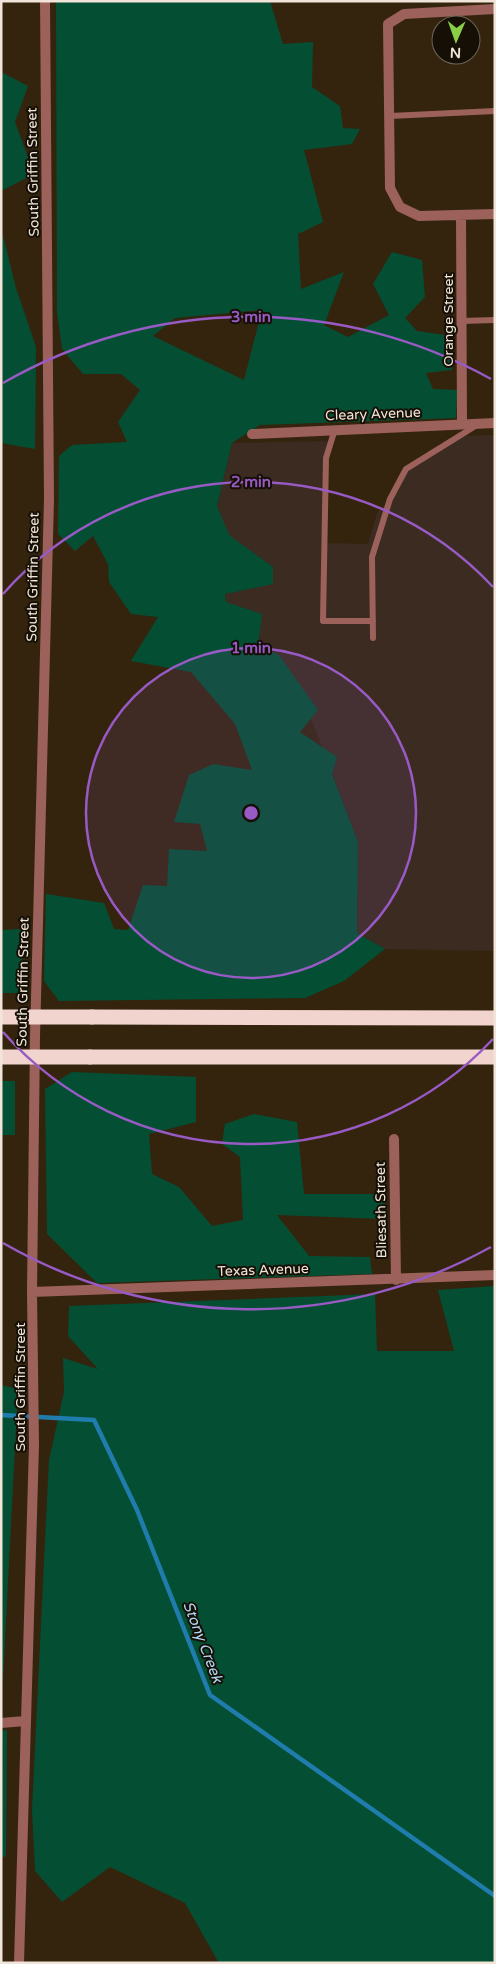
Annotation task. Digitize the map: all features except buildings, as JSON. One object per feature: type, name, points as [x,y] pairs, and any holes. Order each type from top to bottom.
[{"type":"highway","points":[[1,1017],[495,1018]]},
{"type":"highway","points":[[1,1057],[495,1057]]},
{"type":"street","name":"South Griffin Street","points":[[18,1963],[34,1426],[32,1292],[35,1037],[49,499],[44,1]]},
{"type":"street","points":[[495,9],[404,14],[388,24],[390,188],[400,207],[418,216],[495,214]]},
{"type":"street","name":"Orange Street","points":[[461,216],[462,424]]},
{"type":"street","name":"Cleary Avenue","points":[[252,434],[495,423]]},
{"type":"street","name":"Bliesath Street","points":[[394,1139],[396,1280]]},
{"type":"street","name":"Texas Avenue","points":[[32,1292],[495,1276]]},
{"type":"street","points":[[1,1723],[25,1721]]},
{"type":"lane","points":[[390,116],[495,111]]},
{"type":"lane","points":[[461,321],[495,320]]},
{"type":"lane","points":[[373,638],[372,556],[390,499],[406,469],[480,423]]},
{"type":"lane","points":[[335,429],[326,458],[323,621],[373,621]]},
{"type":"shaded area","points":[[495,435],[495,951],[385,949],[357,933],[358,842],[313,723],[226,602],[217,506],[232,443],[332,441],[326,458],[325,543],[368,544],[377,513],[390,499],[406,469],[459,436]]},
{"type":"green space","points":[[56,1],[270,1],[283,44],[313,42],[312,87],[340,106],[343,128],[360,129],[352,144],[304,150],[323,222],[298,234],[301,289],[344,272],[324,325],[348,337],[389,315],[373,284],[392,252],[422,260],[425,297],[405,318],[417,331],[452,336],[452,370],[426,373],[433,389],[457,390],[456,418],[260,425],[232,443],[217,506],[229,535],[273,567],[273,584],[225,594],[226,602],[262,614],[258,646],[279,655],[318,710],[300,732],[337,757],[332,774],[358,842],[357,933],[385,949],[344,981],[305,998],[59,1001],[44,981],[46,894],[104,903],[114,929],[128,930],[143,885],[167,886],[169,849],[207,851],[200,824],[174,822],[189,775],[213,764],[252,770],[235,724],[191,672],[131,661],[158,617],[131,614],[109,582],[108,564],[93,536],[75,551],[58,534],[59,456],[72,445],[127,442],[118,422],[140,390],[121,374],[83,374],[62,349],[57,312]],"holes":[[[262,310],[244,380],[153,336],[175,318]]]},
{"type":"green space","points":[[1,72],[28,86],[15,122],[34,174],[1,191]]},
{"type":"green space","points":[[1,228],[16,288],[36,347],[35,449],[1,443]]},
{"type":"green space","points":[[22,929],[22,993],[1,993],[1,930]]},
{"type":"green space","points":[[72,1072],[196,1077],[196,1122],[149,1134],[152,1174],[179,1187],[212,1226],[243,1220],[240,1157],[222,1144],[225,1124],[254,1114],[297,1122],[304,1194],[385,1194],[385,1219],[277,1215],[309,1256],[370,1257],[372,1274],[97,1283],[47,1234],[45,1089]]},
{"type":"green space","points":[[1,1081],[15,1081],[15,1135],[1,1135]]},
{"type":"green space","points":[[495,1286],[495,1963],[219,1963],[185,1903],[110,1867],[62,1902],[35,1871],[32,1810],[49,1460],[64,1392],[63,1358],[98,1369],[68,1336],[69,1306],[375,1294],[377,1351],[454,1351],[438,1290]]},
{"type":"green space","points":[[1,1385],[18,1389],[3,1679],[1,1682]]},
{"type":"green space","points":[[7,1730],[6,1857],[1,1856],[1,1731]]},
{"type":"waterway","name":"Stony Creek","points":[[1,1415],[94,1420],[137,1510],[210,1695],[495,1896]]}]
